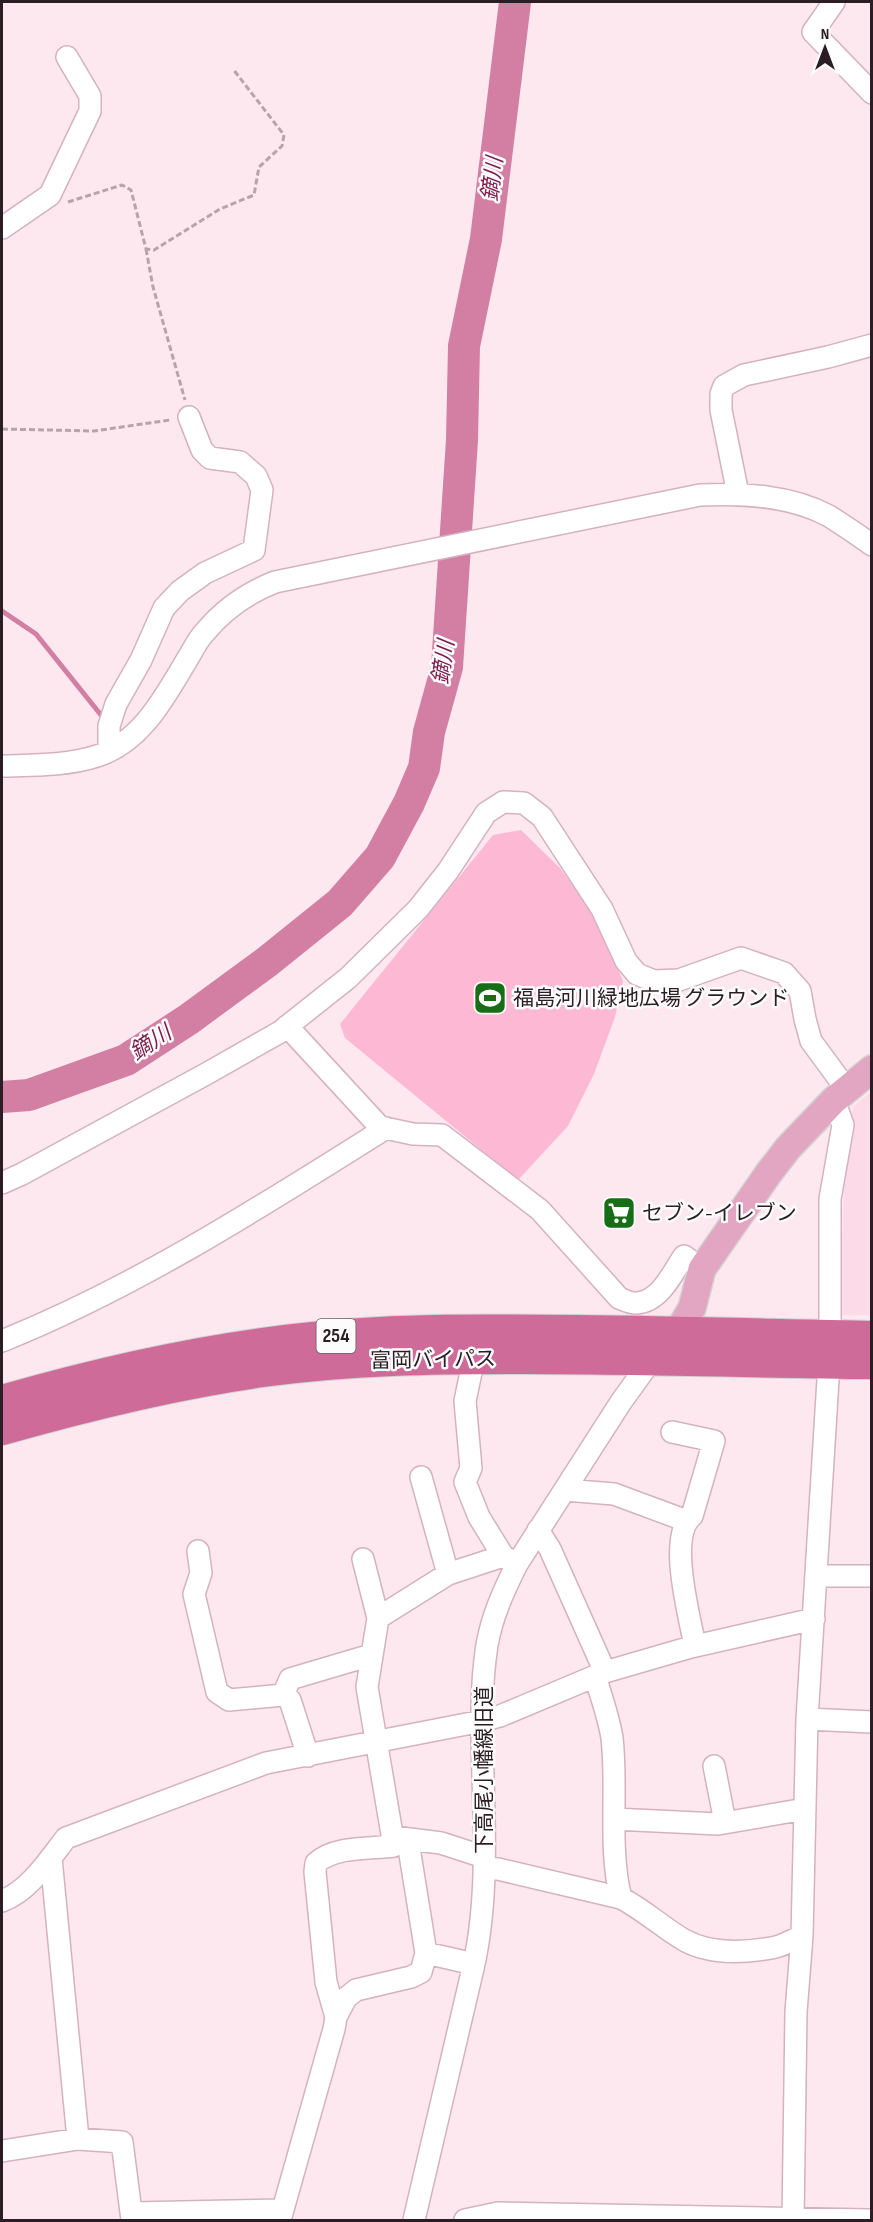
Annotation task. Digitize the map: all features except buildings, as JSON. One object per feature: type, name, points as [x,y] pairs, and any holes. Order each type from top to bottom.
[{"type":"highway","name":"富岡バイパス","points":[[2,1401],[63,1384],[202,1354],[312,1338],[437,1330],[678,1332],[829,1349],[872,1363]]},
{"type":"highway","name":"富岡バイパス","points":[[2,1429],[80,1408],[207,1379],[252,1372],[377,1360],[652,1359],[829,1349],[872,1337]]},
{"type":"main road","points":[[652,1359],[678,1332],[692,1308],[702,1269],[788,1148],[842,1093],[872,1069]]},
{"type":"street","points":[[834,2],[813,32],[872,93]]},
{"type":"street","points":[[2,228],[50,195],[90,111],[90,96],[67,57]]},
{"type":"street","points":[[738,494],[721,410],[721,394],[724,386],[744,375],[872,345]]},
{"type":"street","points":[[109,751],[109,726],[116,704],[141,660],[164,608],[180,591],[205,573],[254,550],[262,490],[256,476],[240,462],[210,458],[202,450],[189,417]]},
{"type":"street","points":[[2,766],[55,765],[98,756],[122,744],[153,714],[204,633],[228,608],[253,591],[275,582],[700,495],[761,496],[794,504],[827,516],[871,545]]},
{"type":"street","points":[[2,1183],[206,1074],[287,1026],[348,978],[417,909],[448,871],[486,813],[503,802],[524,803],[542,818],[602,909],[626,960],[637,974],[654,981],[679,980],[741,958],[784,973],[800,991],[811,1041],[839,1079],[843,1125],[831,1199],[829,1349],[807,1719],[802,1936],[796,2012],[793,2220]]},
{"type":"street","points":[[287,1026],[380,1127],[412,1134],[442,1135],[540,1210],[619,1298],[636,1304],[647,1301],[661,1291],[684,1256],[702,1269]]},
{"type":"street","points":[[2,1341],[56,1319],[182,1254],[386,1128]]},
{"type":"street","points":[[378,1618],[448,1574],[510,1560],[479,1517],[465,1482],[471,1467],[465,1401],[474,1358]]},
{"type":"street","name":"下高尾小幡線旧道","points":[[414,2220],[474,1964],[481,1924],[484,1862],[482,1721],[485,1664],[490,1629],[505,1588],[510,1560],[538,1530],[652,1359]]},
{"type":"street","points":[[672,1432],[714,1441],[692,1516],[684,1526],[680,1552],[695,1646]]},
{"type":"street","points":[[421,1478],[448,1574]]},
{"type":"street","points":[[565,1490],[614,1494],[687,1521]]},
{"type":"street","points":[[538,1530],[550,1549],[600,1674],[612,1737],[614,1819],[618,1887],[621,1898]]},
{"type":"street","points":[[198,1551],[201,1573],[194,1594],[217,1692],[229,1700],[283,1695],[290,1700],[308,1756]]},
{"type":"street","points":[[336,2017],[326,1982],[316,1863],[333,1853],[394,1846],[375,1741],[368,1687],[378,1618],[363,1559]]},
{"type":"street","points":[[817,1576],[872,1576]]},
{"type":"street","points":[[2,1901],[20,1892],[66,1838],[266,1763],[482,1721],[500,1716],[600,1674],[695,1646],[814,1619]]},
{"type":"street","points":[[283,1695],[290,1679],[371,1655]]},
{"type":"street","points":[[807,1719],[872,1722]]},
{"type":"street","points":[[714,1766],[725,1822]]},
{"type":"street","points":[[614,1819],[718,1824],[805,1809]]},
{"type":"street","points":[[392,1837],[441,1843],[498,1869],[621,1898],[638,1907],[683,1939],[703,1949],[733,1951],[773,1948],[802,1936]]},
{"type":"street","points":[[2,2151],[78,2139],[122,2142],[132,2217],[281,2215],[336,2017],[346,1998],[356,1990],[411,1977],[421,1972],[426,1953],[409,1848],[392,1837]]},
{"type":"street","points":[[51,1858],[78,2139]]},
{"type":"street","points":[[426,1953],[474,1964]]},
{"type":"street","points":[[465,2220],[498,2213],[868,2220]]},
{"type":"path","points":[[146,249],[154,250],[220,209],[254,195],[259,167],[282,146],[284,135],[233,69]]},
{"type":"path","points":[[2,429],[94,431],[189,417],[153,286],[131,190],[122,185],[59,205],[50,195]]},
{"type":"shaded area","name":"福島河川緑地広場 グラウンド","points":[[521,830],[560,868],[595,916],[623,981],[615,1017],[594,1074],[568,1126],[518,1180],[345,1038],[340,1024],[493,835]]},
{"type":"shaded area","points":[[871,1092],[871,1315],[840,1315],[845,1155],[853,1107]]},
{"type":"waterway","name":"鏑川","points":[[2,1097],[29,1095],[126,1060],[189,1019],[268,961],[340,903],[380,857],[409,803],[424,768],[429,732],[447,667],[462,440],[464,346],[486,239],[515,2]]},
{"type":"waterway","points":[[2,611],[36,634],[101,715]]},
{"type":"place","name":"福島河川緑地広場 グラウンド","points":[[490,998]]},
{"type":"place","name":"セブン-イレブン","points":[[619,1213]]}]
